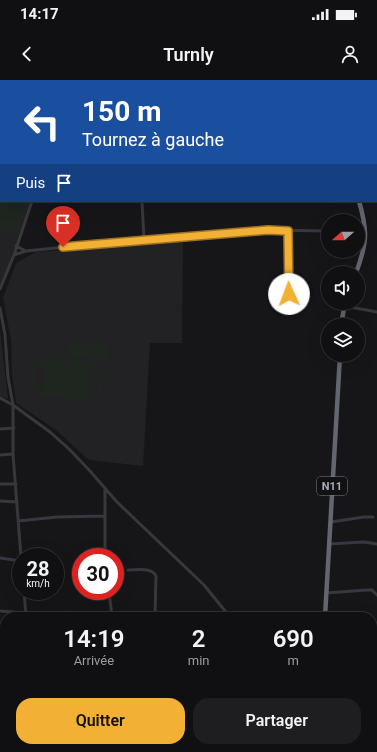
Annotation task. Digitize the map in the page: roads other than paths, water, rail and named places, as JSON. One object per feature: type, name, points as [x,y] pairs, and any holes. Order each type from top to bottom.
[{"type":"highway","points":[[357,202],[360,214]]},
{"type":"highway","name":"N11","points":[[325,612],[340,362]]},
{"type":"street","points":[[0,289],[14,255],[32,202]]},
{"type":"street","points":[[142,202],[144,240]]},
{"type":"street","points":[[14,255],[26,251],[268,230],[321,232]]},
{"type":"street","points":[[288,231],[289,294]]},
{"type":"street","points":[[16,246],[26,251]]},
{"type":"street","points":[[0,308],[5,335],[8,377],[13,405],[14,454],[20,548]]},
{"type":"street","points":[[365,309],[377,312]]},
{"type":"street","points":[[0,398],[13,405],[50,432],[90,471],[116,502],[204,585],[226,612]]},
{"type":"street","points":[[0,428],[14,428]]},
{"type":"street","points":[[0,455],[14,454]]},
{"type":"street","points":[[0,484],[16,484]]},
{"type":"street","points":[[105,489],[105,548]]},
{"type":"street","points":[[0,501],[17,502]]},
{"type":"street","points":[[18,521],[57,517],[104,516]]},
{"type":"street","points":[[331,522],[373,517]]},
{"type":"street","points":[[329,544],[364,542],[377,544]]},
{"type":"street","points":[[0,558],[12,560]]},
{"type":"street","points":[[128,570],[150,570],[156,576],[155,612]]},
{"type":"street","points":[[326,593],[372,590],[377,595]]},
{"type":"street","points":[[25,600],[26,612]]},
{"type":"street","points":[[110,600],[111,612]]},
{"type":"street","points":[[0,610],[10,612]]}]
